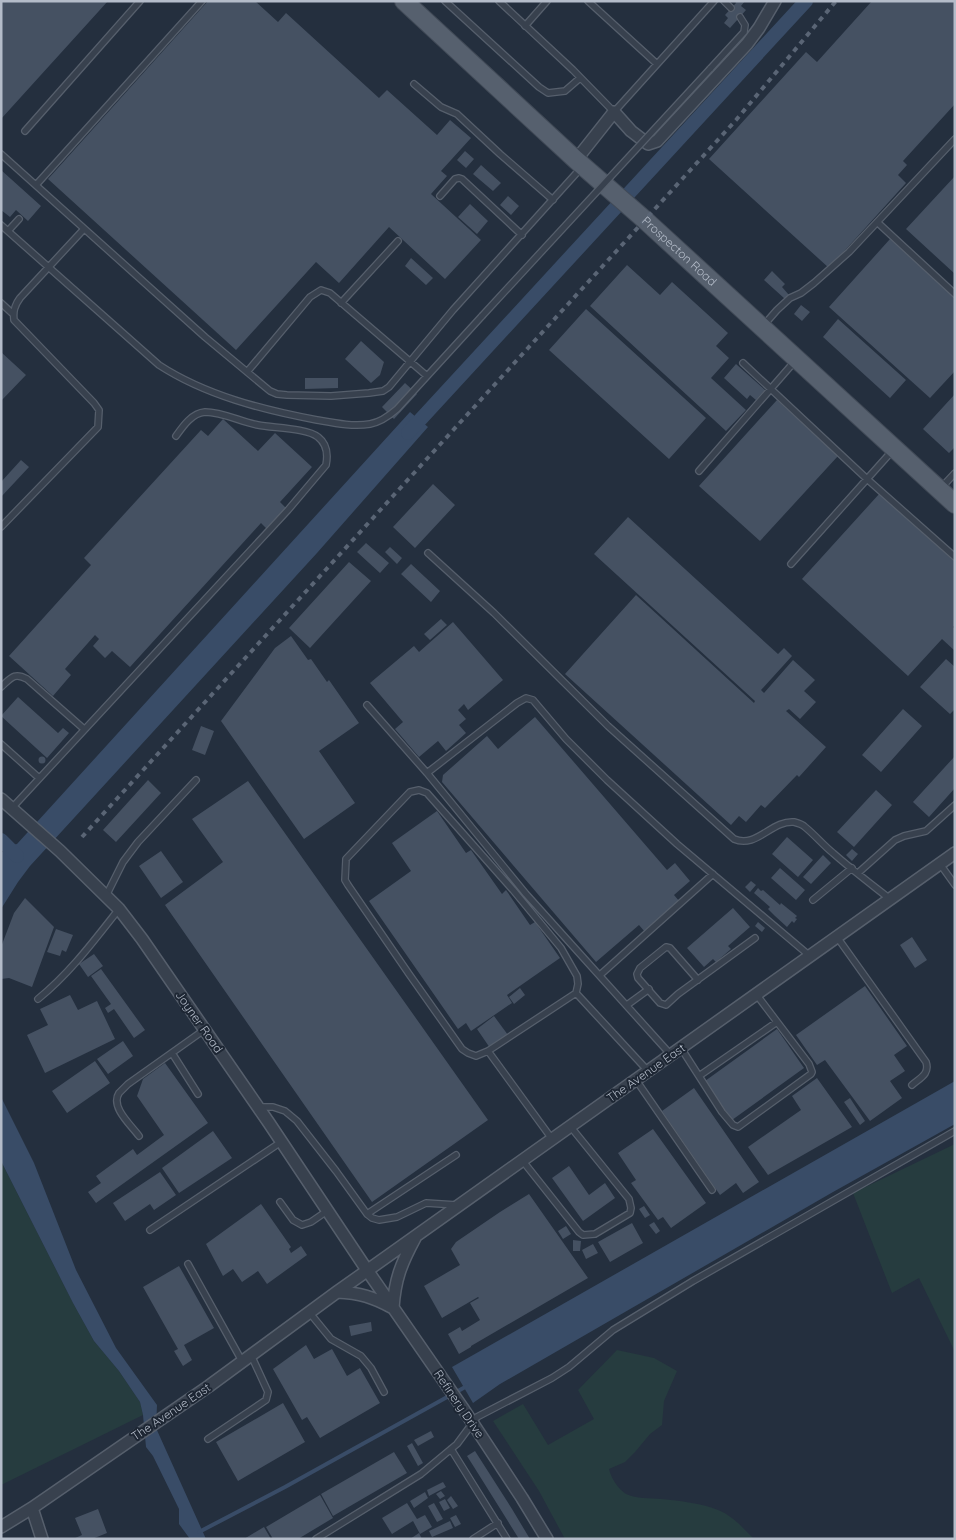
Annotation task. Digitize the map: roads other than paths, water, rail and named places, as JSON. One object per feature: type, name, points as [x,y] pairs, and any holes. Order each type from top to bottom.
[{"type":"main road","name":"Prospecton Road","points":[[404,1],[955,504]]},
{"type":"street","points":[[580,163],[614,112],[648,144],[657,141],[747,44],[775,1]]},
{"type":"street","name":"Joyner Road","points":[[1,799],[60,851],[106,896],[142,939],[367,1270]]},
{"type":"street","name":"The Avenue East","points":[[1,1527],[32,1508],[209,1386],[367,1270],[955,853]]},
{"type":"street","points":[[337,1292],[369,1296],[393,1308],[395,1286],[399,1272],[417,1235]]},
{"type":"street","name":"Refinery Drive","points":[[367,1270],[464,1410],[547,1539]]},
{"type":"street","points":[[32,1508],[42,1539]]},
{"type":"lane","points":[[25,132],[140,1]]},
{"type":"lane","points":[[36,185],[202,1]]},
{"type":"lane","points":[[445,1],[539,88],[548,93],[565,91],[580,78]]},
{"type":"lane","points":[[499,1],[614,112],[714,1]]},
{"type":"lane","points":[[525,26],[547,1]]},
{"type":"lane","points":[[588,1],[657,64]]},
{"type":"lane","points":[[724,1],[731,8]]},
{"type":"lane","points":[[1,224],[159,365],[188,381],[245,404],[286,414],[354,425],[371,424],[380,421],[397,410],[744,32],[745,25],[740,17]]},
{"type":"lane","points":[[414,84],[441,107],[457,114],[553,200]]},
{"type":"lane","points":[[762,328],[790,298],[801,293],[850,252],[955,139]]},
{"type":"lane","points":[[1,154],[247,372],[274,393],[331,396],[382,391],[389,387],[453,310],[553,200],[580,163]]},
{"type":"lane","points":[[440,196],[455,179],[462,179],[522,234]]},
{"type":"lane","points":[[8,231],[19,219]]},
{"type":"lane","points":[[877,222],[955,294]]},
{"type":"lane","points":[[1,527],[98,427],[99,410],[94,403],[14,320],[16,303],[84,229]]},
{"type":"lane","points":[[341,303],[398,241]]},
{"type":"lane","points":[[247,372],[310,296],[321,290],[330,293],[427,376]]},
{"type":"lane","points":[[1,303],[14,314]]},
{"type":"lane","points":[[699,470],[796,360]]},
{"type":"lane","points":[[743,362],[867,479],[955,557]]},
{"type":"lane","points":[[11,809],[288,510],[326,465],[328,455],[326,446],[318,437],[308,432],[257,425],[204,412],[187,421],[176,436]]},
{"type":"lane","points":[[791,564],[894,449]]},
{"type":"lane","points":[[939,489],[955,473]]},
{"type":"lane","points":[[428,553],[494,613],[608,726],[734,840],[747,842],[777,826],[789,822],[797,822],[803,825],[833,853],[890,899]]},
{"type":"lane","points":[[1,687],[16,675],[28,679],[84,729]]},
{"type":"lane","points":[[427,773],[516,703],[526,698],[530,699],[607,780],[677,844],[810,956]]},
{"type":"lane","points":[[367,704],[427,773],[526,894],[628,1005],[671,1055]]},
{"type":"lane","points":[[1,744],[39,778]]},
{"type":"lane","points":[[106,896],[124,862],[138,842],[196,780]]},
{"type":"lane","points":[[419,790],[427,793],[513,890],[561,948],[577,976],[576,993],[488,1051],[476,1056],[468,1053],[462,1049],[408,974],[345,880],[346,859],[410,792],[419,790]]},
{"type":"lane","points":[[858,873],[895,840],[926,831],[955,805]]},
{"type":"lane","points":[[940,864],[955,885]]},
{"type":"lane","points":[[813,900],[852,868]]},
{"type":"lane","points":[[600,974],[713,874]]},
{"type":"lane","points":[[38,999],[71,968],[119,910]]},
{"type":"lane","points":[[837,937],[926,1062],[926,1074],[912,1085]]},
{"type":"lane","points":[[698,980],[670,948],[666,947],[639,970],[637,974],[638,978],[660,1003],[666,1005],[755,938]]},
{"type":"lane","points":[[628,1005],[648,989]]},
{"type":"lane","points":[[576,993],[648,1072]]},
{"type":"lane","points":[[681,1048],[732,1126],[738,1127],[812,1072],[809,1064],[756,994]]},
{"type":"lane","points":[[699,1076],[777,1022]]},
{"type":"lane","points":[[139,1136],[119,1110],[117,1098],[120,1092],[128,1084],[204,1030]]},
{"type":"lane","points":[[488,1051],[552,1139]]},
{"type":"lane","points":[[172,1053],[198,1094]]},
{"type":"lane","points":[[636,1080],[712,1190]]},
{"type":"lane","points":[[258,1107],[273,1107],[285,1111],[297,1121],[336,1170],[367,1214],[372,1218],[379,1220],[397,1217],[426,1203],[459,1205]]},
{"type":"lane","points":[[522,1160],[583,1235],[595,1234],[630,1212],[629,1200],[570,1126]]},
{"type":"lane","points":[[316,1539],[421,1474],[451,1449],[477,1417],[564,1371],[613,1330],[693,1281],[955,1130]]},
{"type":"lane","points":[[150,1230],[281,1142]]},
{"type":"lane","points":[[367,1214],[456,1155]]},
{"type":"lane","points":[[280,1202],[293,1220],[302,1225],[327,1211]]},
{"type":"lane","points":[[188,1264],[268,1392],[266,1400],[208,1439]]},
{"type":"lane","points":[[309,1312],[331,1339],[361,1356],[371,1368],[384,1392]]},
{"type":"lane","points":[[451,1449],[507,1539]]},
{"type":"lane","points":[[473,1539],[498,1523]]},
{"type":"water","points":[[410,412],[428,427],[317,553],[30,866],[1,909],[1,853],[12,845],[17,844]]},
{"type":"water","points":[[955,1081],[955,1124],[500,1384],[473,1403],[452,1367]]},
{"type":"water","points":[[1,1097],[34,1163],[76,1270],[116,1348],[157,1405],[156,1428],[206,1539],[190,1539],[179,1524],[179,1509],[153,1456],[146,1447],[140,1402],[119,1371],[94,1341],[1,1161]]},
{"type":"waterway","points":[[408,433],[806,1]]},
{"type":"waterway","points":[[1,840],[17,856]]},
{"type":"waterway","points":[[199,1532],[285,1487],[467,1386]]},
{"type":"railway","points":[[82,837],[736,120],[836,1]]}]
